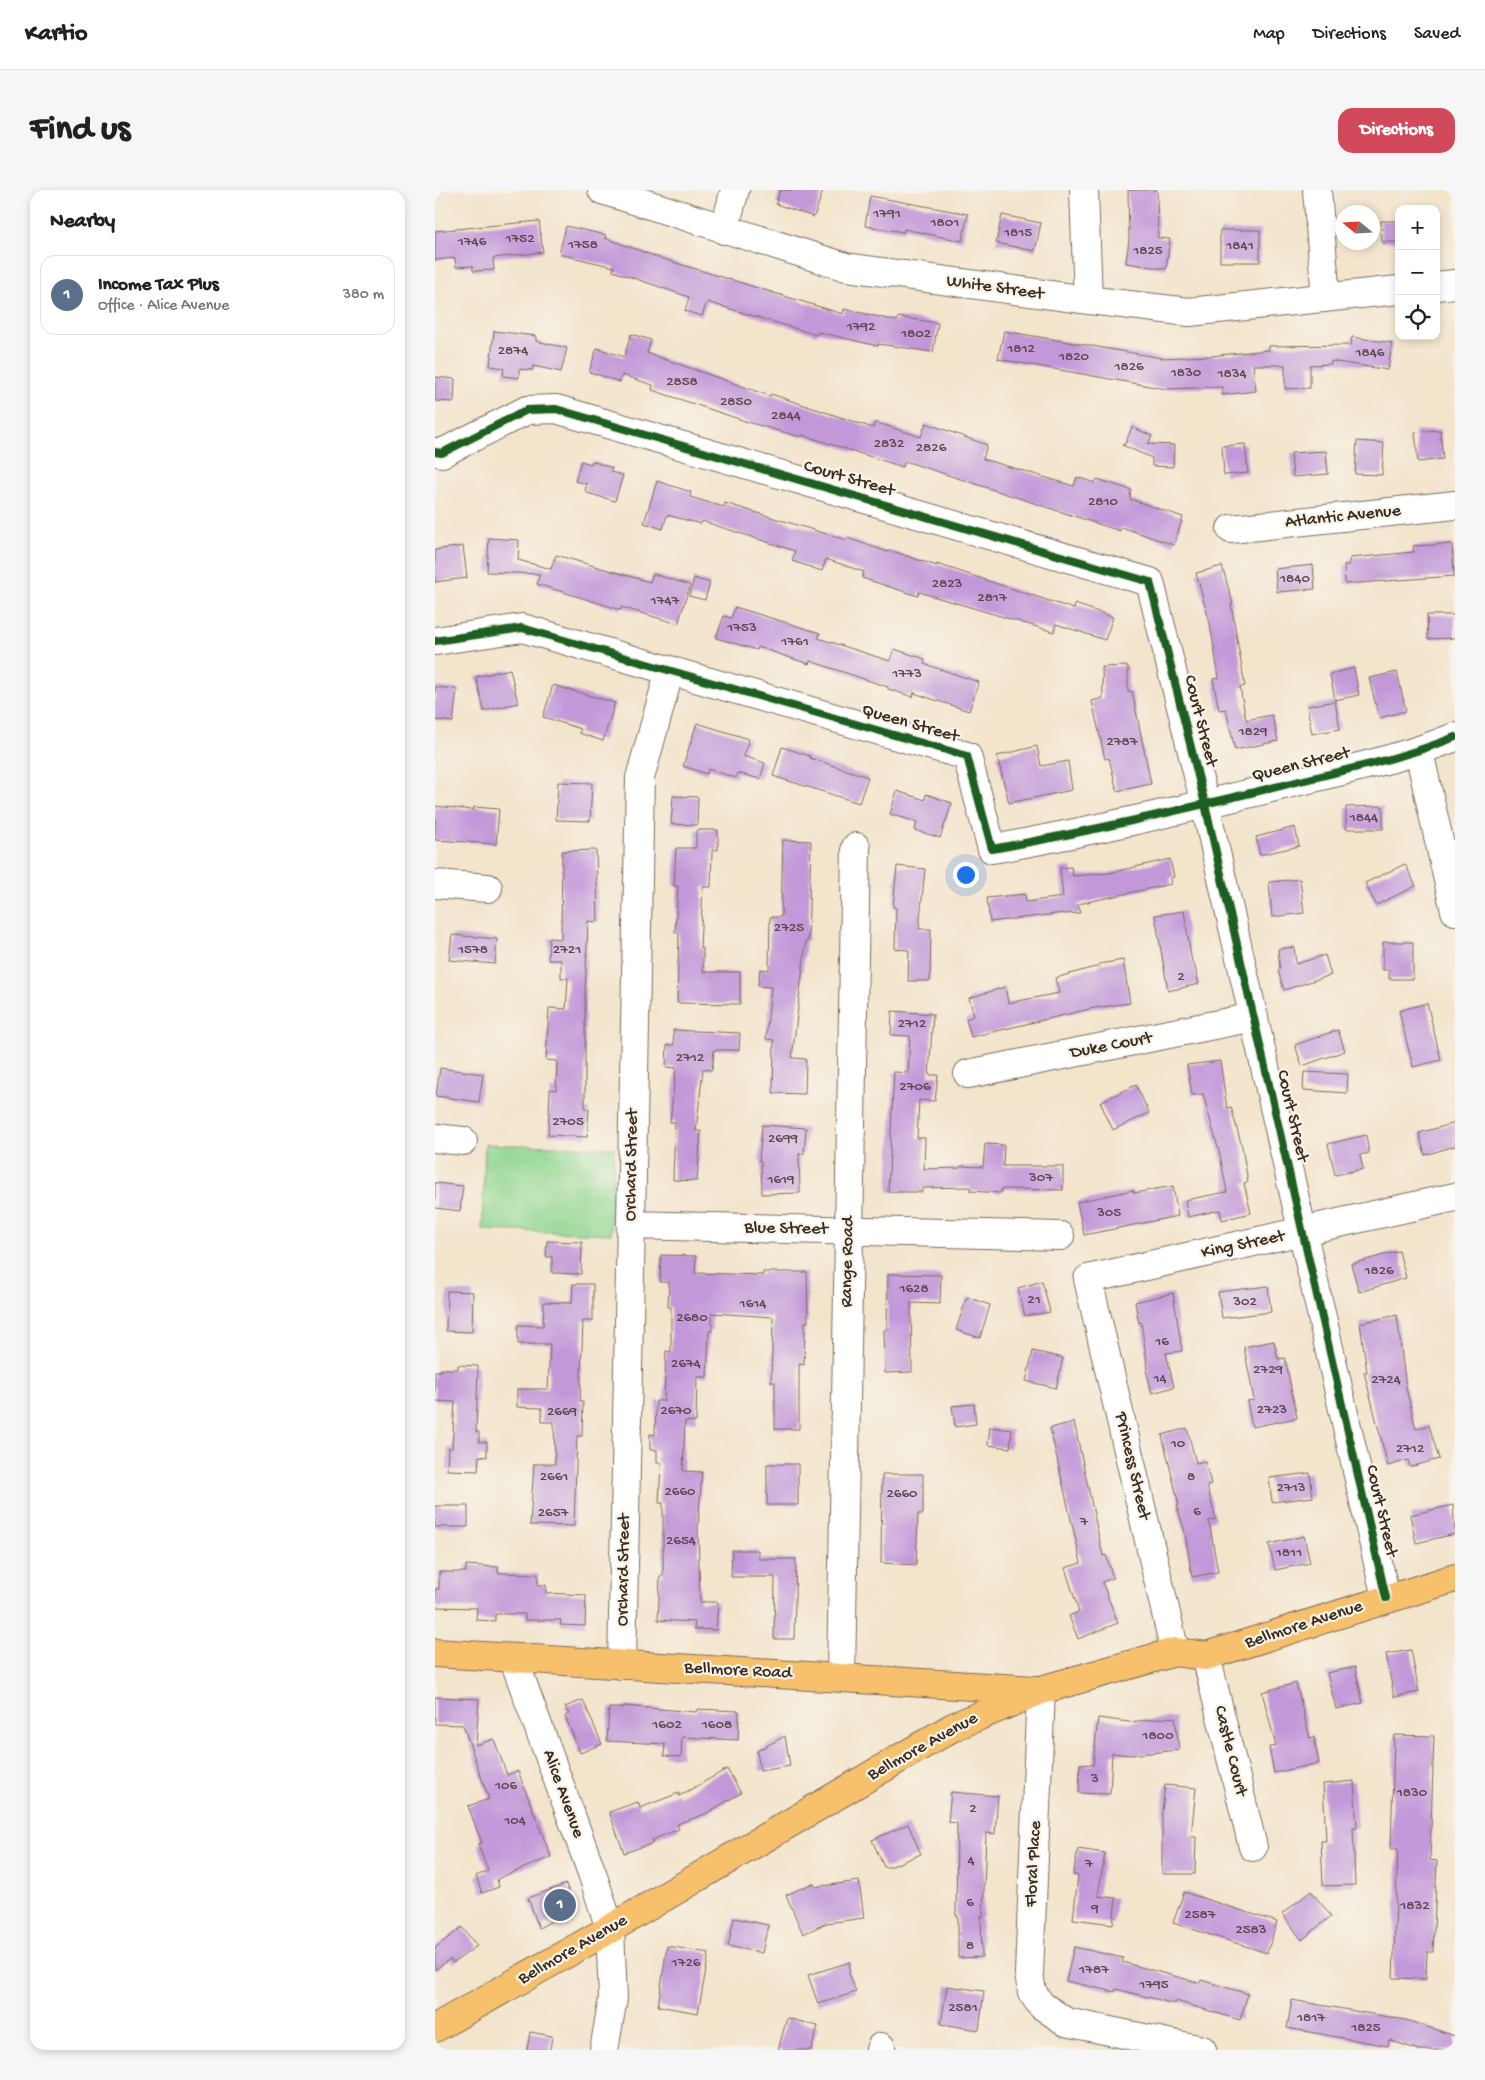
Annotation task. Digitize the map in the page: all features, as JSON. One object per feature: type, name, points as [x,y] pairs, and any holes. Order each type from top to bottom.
[{"type":"main road","name":"Bellmore Avenue","points":[[435,2028],[610,1929],[953,1727],[1041,1690],[1175,1652],[1206,1656],[1386,1598],[1455,1578]]},
{"type":"main road","name":"Bellmore Road","points":[[435,1653],[515,1660],[841,1677],[1041,1690]]},
{"type":"street","name":"White Street","points":[[602,190],[846,268],[1088,300],[1189,312],[1395,290]]},
{"type":"street","points":[[724,230],[735,190]]},
{"type":"street","points":[[1084,190],[1088,300]]},
{"type":"street","points":[[1317,190],[1326,298]]},
{"type":"street","points":[[1440,286],[1455,284]]},
{"type":"street","name":"Court Street","points":[[435,452],[442,453],[527,410],[556,409],[1150,582],[1205,804],[1386,1598]]},
{"type":"street","name":"Atlantic Avenue","points":[[1231,529],[1455,505]]},
{"type":"street","name":"Queen Street","points":[[435,642],[522,628],[967,756],[992,849],[1061,837],[1205,804],[1419,752],[1455,737]]},
{"type":"street","name":"Orchard Street","points":[[621,1665],[640,778],[670,670]]},
{"type":"street","points":[[1419,752],[1455,912]]},
{"type":"street","name":"Range Road","points":[[841,1677],[856,847]]},
{"type":"street","points":[[435,884],[488,888]]},
{"type":"street","name":"Duke Court","points":[[968,1074],[1254,1017]]},
{"type":"street","points":[[435,1138],[463,1140]]},
{"type":"street","name":"King Street","points":[[1089,1279],[1455,1197]]},
{"type":"street","name":"Blue Street","points":[[631,1225],[1060,1236]]},
{"type":"street","name":"Princess Street","points":[[1089,1279],[1175,1652]]},
{"type":"street","name":"Castle Court","points":[[1206,1656],[1253,1847]]},
{"type":"street","name":"Alice Avenue","points":[[515,1660],[592,1873],[610,1929],[613,1998],[604,2050]]},
{"type":"street","name":"Floral Place","points":[[1041,1690],[1029,1972],[1032,1992],[1041,2005],[1066,2022],[1099,2040]]},
{"type":"street","points":[[1099,2040],[1202,2050]]},
{"type":"green space","points":[[485,1144],[614,1148],[611,1234],[482,1230]]},
{"type":"building","points":[[780,190],[823,190],[814,217],[776,204]]},
{"type":"building","points":[[1128,190],[1157,190],[1158,238],[1170,239],[1166,269],[1126,263],[1129,239]]},
{"type":"building","points":[[870,196],[968,214],[962,241],[904,229],[904,232],[865,226]]},
{"type":"building","points":[[1002,215],[1041,223],[1035,251],[996,243]]},
{"type":"building","points":[[539,221],[543,252],[493,258],[494,270],[473,271],[473,266],[456,267],[455,258],[435,260],[435,231]]},
{"type":"building","points":[[1381,221],[1395,221],[1395,242],[1382,242]]},
{"type":"building","points":[[566,226],[606,235],[605,238],[660,258],[843,314],[844,309],[897,321],[898,317],[938,323],[933,352],[878,344],[878,346],[818,332],[817,335],[707,302],[702,316],[685,311],[689,297],[613,271],[614,267],[559,254]]},
{"type":"building","points":[[1220,230],[1260,230],[1260,262],[1220,262]]},
{"type":"building","points":[[494,331],[536,336],[536,341],[567,348],[561,372],[533,366],[533,370],[519,369],[519,378],[503,376],[504,368],[490,366]]},
{"type":"building","points":[[1004,331],[1162,358],[1210,356],[1269,350],[1269,346],[1351,345],[1352,337],[1392,343],[1388,370],[1331,361],[1331,364],[1310,365],[1310,388],[1285,389],[1285,365],[1253,365],[1256,391],[1222,395],[1222,387],[1166,389],[998,359]]},
{"type":"building","points":[[631,334],[651,340],[647,353],[770,396],[771,394],[873,428],[875,422],[921,437],[926,423],[987,445],[983,459],[1074,486],[1077,477],[1095,483],[1097,479],[1131,490],[1130,499],[1183,517],[1174,545],[1121,527],[1120,531],[905,461],[903,467],[802,435],[801,437],[751,423],[652,390],[653,385],[622,375],[620,382],[589,372],[597,348],[624,357]]},
{"type":"building","points":[[435,377],[455,379],[454,402],[435,401]]},
{"type":"building","points":[[1132,427],[1152,436],[1148,444],[1174,445],[1173,467],[1152,466],[1152,458],[1122,445],[1125,444]]},
{"type":"building","points":[[1440,430],[1443,459],[1418,462],[1415,432]]},
{"type":"building","points":[[1357,441],[1384,443],[1382,475],[1355,474]]},
{"type":"building","points":[[1245,444],[1248,473],[1224,475],[1222,446]]},
{"type":"building","points":[[1326,451],[1328,474],[1293,477],[1291,453]]},
{"type":"building","points":[[581,461],[591,464],[592,461],[612,468],[611,472],[623,475],[615,501],[587,493],[585,490],[587,484],[575,481]]},
{"type":"building","points":[[657,481],[691,492],[690,497],[724,507],[725,503],[846,540],[847,538],[888,552],[889,550],[937,566],[937,564],[1074,609],[1075,604],[1113,617],[1105,640],[1056,624],[1054,632],[919,592],[918,596],[862,578],[864,572],[826,559],[822,571],[792,561],[795,551],[702,521],[701,524],[667,515],[663,529],[644,523]]},
{"type":"building","points":[[489,538],[519,540],[518,560],[551,569],[556,555],[650,582],[653,574],[690,585],[678,624],[621,607],[621,610],[537,584],[540,574],[487,572]]},
{"type":"building","points":[[1452,544],[1454,576],[1345,584],[1344,565],[1349,565],[1350,558],[1414,552],[1413,546]]},
{"type":"building","points":[[463,546],[467,578],[435,582],[435,550]]},
{"type":"building","points":[[1313,565],[1315,589],[1277,592],[1275,569]]},
{"type":"building","points":[[1222,566],[1233,604],[1231,604],[1245,686],[1240,687],[1246,720],[1272,715],[1278,741],[1235,750],[1226,709],[1219,710],[1213,679],[1219,678],[1210,624],[1196,573]]},
{"type":"building","points":[[694,578],[710,583],[705,600],[689,596]]},
{"type":"building","points":[[735,607],[820,633],[818,638],[890,661],[894,649],[925,659],[924,664],[979,682],[969,711],[914,693],[913,697],[810,661],[809,664],[758,647],[757,650],[716,638],[724,616],[731,618]]},
{"type":"building","points":[[1427,615],[1455,615],[1455,638],[1428,639]]},
{"type":"building","points":[[1128,666],[1128,692],[1132,691],[1151,784],[1117,791],[1109,758],[1105,759],[1092,701],[1103,698],[1102,667]]},
{"type":"building","points":[[1354,668],[1359,695],[1335,700],[1330,674]]},
{"type":"building","points":[[510,669],[518,703],[484,711],[476,677]]},
{"type":"building","points":[[1397,672],[1406,711],[1379,718],[1369,678]]},
{"type":"building","points":[[553,685],[615,703],[603,741],[579,733],[581,729],[543,717]]},
{"type":"building","points":[[435,687],[457,689],[453,722],[435,720]]},
{"type":"building","points":[[1335,701],[1340,729],[1312,734],[1307,706]]},
{"type":"building","points":[[697,723],[749,739],[743,756],[765,763],[760,779],[737,773],[736,778],[708,769],[707,774],[683,766]]},
{"type":"building","points":[[1037,746],[1041,766],[1068,761],[1072,790],[1009,803],[997,756]]},
{"type":"building","points":[[782,747],[868,777],[859,803],[773,776]]},
{"type":"building","points":[[558,782],[592,783],[590,821],[556,820]]},
{"type":"building","points":[[897,791],[925,800],[926,794],[952,803],[940,838],[915,830],[917,822],[890,814]]},
{"type":"building","points":[[673,796],[698,797],[697,825],[671,824]]},
{"type":"building","points":[[435,806],[473,810],[474,807],[499,809],[496,844],[435,840]]},
{"type":"building","points":[[1383,806],[1383,829],[1346,829],[1346,807]]},
{"type":"building","points":[[1295,827],[1299,846],[1260,855],[1256,837]]},
{"type":"building","points":[[696,830],[718,830],[718,850],[712,850],[711,887],[703,887],[700,948],[703,948],[703,972],[740,972],[740,1004],[677,1003],[679,933],[675,932],[678,886],[674,886],[676,848],[696,848]]},
{"type":"building","points":[[783,840],[811,841],[808,941],[806,941],[792,1058],[806,1059],[805,1094],[773,1093],[774,1040],[766,1039],[771,987],[758,986],[760,969],[769,970],[770,917],[781,917]]},
{"type":"building","points":[[596,850],[598,922],[588,921],[585,993],[585,1109],[589,1109],[587,1137],[548,1135],[550,1089],[556,1090],[557,1061],[546,1060],[549,1008],[566,1009],[568,978],[561,978],[561,960],[548,960],[549,938],[561,939],[562,851]]},
{"type":"building","points":[[1170,859],[1174,877],[1170,878],[1171,884],[1078,904],[1080,913],[1064,913],[990,922],[987,898],[1025,894],[1026,902],[1063,897],[1060,868],[1071,867],[1073,876],[1109,873]]},
{"type":"building","points":[[1405,864],[1416,886],[1376,905],[1365,883]]},
{"type":"building","points":[[897,866],[925,869],[919,929],[931,929],[930,981],[908,981],[909,950],[895,949],[896,908],[893,907]]},
{"type":"building","points":[[1300,879],[1304,913],[1272,917],[1269,882]]},
{"type":"building","points":[[1184,911],[1192,963],[1194,963],[1199,984],[1168,991],[1155,915]]},
{"type":"building","points":[[452,935],[497,939],[495,964],[449,960]]},
{"type":"building","points":[[1383,942],[1413,942],[1413,979],[1389,979],[1389,970],[1383,970]]},
{"type":"building","points":[[1294,947],[1296,964],[1325,955],[1331,975],[1284,990],[1278,970],[1280,969],[1278,949]]},
{"type":"building","points":[[1123,960],[1130,1003],[1094,1008],[971,1037],[966,1019],[974,1016],[969,998],[1005,987],[1008,1003],[1059,993],[1055,978],[1099,966],[1099,964]]},
{"type":"building","points":[[1427,1003],[1441,1060],[1413,1067],[1399,1011]]},
{"type":"building","points":[[892,1011],[933,1014],[929,1075],[938,1075],[935,1101],[919,1100],[917,1138],[925,1138],[924,1169],[960,1168],[961,1166],[983,1167],[985,1144],[1004,1145],[1003,1166],[1063,1166],[1063,1190],[1001,1189],[1001,1193],[970,1191],[970,1187],[922,1188],[922,1192],[888,1192],[894,1072],[908,1073],[910,1036],[891,1035]]},
{"type":"building","points":[[673,1030],[740,1033],[739,1050],[714,1050],[712,1070],[703,1069],[696,1131],[701,1131],[697,1181],[673,1180],[675,1122],[670,1122],[676,1068],[666,1067],[667,1045],[674,1045]]},
{"type":"building","points":[[1338,1030],[1345,1051],[1302,1066],[1295,1045]]},
{"type":"building","points":[[1220,1061],[1227,1108],[1231,1107],[1242,1147],[1248,1182],[1244,1183],[1251,1213],[1222,1220],[1220,1210],[1188,1217],[1185,1200],[1227,1192],[1220,1155],[1203,1094],[1192,1095],[1187,1065]]},
{"type":"building","points":[[440,1068],[483,1074],[479,1102],[436,1096]]},
{"type":"building","points":[[1304,1072],[1348,1074],[1347,1093],[1303,1090]]},
{"type":"building","points":[[1136,1085],[1149,1113],[1113,1130],[1100,1102]]},
{"type":"building","points":[[1455,1123],[1455,1146],[1425,1155],[1419,1133]]},
{"type":"building","points":[[762,1125],[806,1128],[804,1154],[799,1154],[800,1193],[762,1194],[761,1161],[759,1161]]},
{"type":"building","points":[[1366,1135],[1369,1153],[1360,1155],[1363,1169],[1335,1175],[1328,1144]]},
{"type":"building","points":[[435,1183],[463,1186],[460,1211],[435,1208]]},
{"type":"building","points":[[1173,1186],[1178,1216],[1084,1235],[1077,1202],[1133,1190],[1134,1193]]},
{"type":"building","points":[[547,1241],[582,1242],[581,1274],[552,1273],[552,1257],[546,1257]]},
{"type":"building","points":[[1399,1251],[1406,1278],[1359,1292],[1351,1264]]},
{"type":"building","points":[[661,1255],[696,1256],[695,1273],[763,1275],[763,1272],[807,1272],[808,1322],[805,1322],[804,1365],[799,1364],[799,1429],[775,1429],[775,1382],[771,1382],[773,1317],[712,1313],[712,1331],[709,1331],[707,1377],[697,1377],[696,1422],[685,1421],[683,1471],[702,1472],[698,1527],[700,1602],[718,1602],[716,1630],[694,1629],[695,1622],[658,1620],[660,1576],[663,1576],[663,1503],[659,1503],[661,1463],[657,1463],[657,1450],[650,1450],[650,1434],[655,1435],[656,1401],[664,1401],[666,1351],[671,1352],[671,1307],[668,1307],[669,1282],[660,1282]]},
{"type":"building","points":[[888,1274],[941,1275],[940,1304],[911,1303],[912,1372],[885,1373],[884,1330],[887,1330]]},
{"type":"building","points":[[1042,1281],[1050,1312],[1025,1316],[1018,1288]]},
{"type":"building","points":[[573,1284],[593,1284],[593,1321],[583,1321],[580,1402],[583,1402],[582,1436],[577,1436],[574,1526],[530,1525],[534,1464],[555,1464],[554,1422],[542,1422],[542,1408],[517,1407],[517,1389],[548,1389],[550,1344],[518,1344],[518,1325],[543,1326],[544,1302],[572,1303]]},
{"type":"building","points":[[1268,1286],[1271,1312],[1222,1318],[1218,1292]]},
{"type":"building","points":[[447,1291],[473,1292],[472,1332],[446,1331]]},
{"type":"building","points":[[1173,1293],[1182,1351],[1166,1353],[1174,1387],[1152,1393],[1146,1370],[1148,1369],[1141,1322],[1139,1323],[1135,1302]]},
{"type":"building","points":[[967,1297],[990,1305],[980,1338],[956,1330]]},
{"type":"building","points":[[1397,1315],[1406,1388],[1416,1429],[1429,1425],[1439,1459],[1410,1467],[1408,1460],[1388,1466],[1364,1372],[1367,1372],[1360,1323]]},
{"type":"building","points":[[1274,1341],[1278,1359],[1285,1358],[1297,1418],[1252,1427],[1247,1401],[1254,1400],[1244,1347]]},
{"type":"building","points":[[1033,1351],[1063,1358],[1056,1388],[1026,1381]]},
{"type":"building","points":[[458,1365],[478,1366],[476,1432],[479,1432],[479,1442],[487,1442],[487,1457],[479,1456],[478,1471],[447,1470],[448,1448],[452,1448],[455,1402],[435,1401],[435,1371],[458,1369]]},
{"type":"building","points":[[974,1404],[976,1424],[955,1427],[952,1406]]},
{"type":"building","points":[[1074,1422],[1103,1556],[1106,1555],[1113,1578],[1102,1582],[1118,1623],[1078,1639],[1069,1616],[1079,1612],[1065,1568],[1081,1563],[1050,1428]]},
{"type":"building","points":[[990,1427],[1012,1430],[1010,1448],[988,1445]]},
{"type":"building","points":[[1187,1428],[1196,1463],[1205,1461],[1211,1484],[1207,1486],[1216,1519],[1209,1521],[1218,1572],[1192,1577],[1185,1533],[1177,1506],[1179,1505],[1162,1435]]},
{"type":"building","points":[[767,1464],[798,1464],[798,1505],[767,1505]]},
{"type":"building","points":[[1310,1473],[1313,1497],[1272,1502],[1269,1478]]},
{"type":"building","points":[[882,1474],[923,1474],[923,1514],[918,1514],[916,1565],[881,1563]]},
{"type":"building","points":[[1453,1505],[1455,1534],[1416,1543],[1410,1515]]},
{"type":"building","points":[[435,1506],[468,1506],[468,1527],[435,1527]]},
{"type":"building","points":[[1304,1536],[1310,1563],[1275,1570],[1269,1544]]},
{"type":"building","points":[[732,1550],[758,1550],[758,1559],[796,1559],[794,1639],[774,1639],[775,1577],[731,1577]]},
{"type":"building","points":[[466,1565],[498,1567],[498,1573],[538,1574],[538,1585],[546,1585],[546,1593],[586,1595],[585,1626],[560,1625],[561,1620],[525,1620],[525,1614],[495,1614],[495,1621],[476,1620],[477,1608],[435,1607],[435,1589],[439,1589],[439,1572],[466,1572]]},
{"type":"building","points":[[1411,1650],[1419,1692],[1394,1697],[1386,1654]]},
{"type":"building","points":[[1355,1667],[1363,1703],[1336,1709],[1327,1673]]},
{"type":"building","points":[[1296,1683],[1310,1738],[1314,1737],[1319,1763],[1274,1773],[1269,1747],[1276,1746],[1262,1692]]},
{"type":"building","points":[[435,1697],[479,1699],[476,1745],[494,1739],[507,1775],[518,1771],[551,1857],[497,1879],[499,1887],[482,1893],[476,1876],[488,1871],[478,1844],[482,1843],[468,1806],[489,1799],[463,1725],[435,1724]]},
{"type":"building","points":[[583,1700],[602,1744],[580,1753],[565,1716],[569,1714],[565,1707]]},
{"type":"building","points":[[624,1706],[696,1712],[697,1709],[739,1711],[738,1740],[682,1737],[681,1757],[664,1756],[665,1744],[607,1741],[609,1708],[623,1708]]},
{"type":"building","points":[[1175,1717],[1179,1750],[1130,1755],[1112,1753],[1110,1794],[1079,1793],[1080,1764],[1093,1765],[1098,1718],[1129,1722]]},
{"type":"building","points":[[1394,1735],[1434,1736],[1430,1860],[1437,1861],[1433,1952],[1427,1952],[1426,1979],[1393,1978],[1398,1849],[1391,1849]]},
{"type":"building","points":[[785,1736],[790,1766],[760,1771],[757,1751]]},
{"type":"building","points":[[727,1769],[741,1793],[705,1814],[677,1824],[679,1829],[652,1840],[653,1843],[624,1853],[609,1812],[638,1802],[640,1808],[679,1793],[679,1796]]},
{"type":"building","points":[[1354,1781],[1357,1828],[1353,1828],[1355,1885],[1323,1886],[1321,1841],[1326,1841],[1323,1784]]},
{"type":"building","points":[[1165,1785],[1196,1788],[1191,1837],[1196,1837],[1195,1874],[1162,1874],[1162,1812]]},
{"type":"building","points":[[951,1792],[998,1796],[995,1834],[986,1833],[983,1917],[981,1916],[982,1957],[958,1958],[958,1916],[956,1916],[957,1823],[948,1822]]},
{"type":"building","points":[[908,1824],[921,1854],[890,1867],[884,1867],[872,1840]]},
{"type":"building","points":[[1078,1849],[1105,1853],[1098,1896],[1116,1898],[1113,1924],[1073,1919],[1078,1876],[1073,1875]]},
{"type":"building","points":[[859,1881],[864,1918],[827,1923],[803,1934],[786,1895],[813,1883],[815,1887]]},
{"type":"building","points":[[566,1884],[574,1904],[572,1910],[539,1928],[528,1898]]},
{"type":"building","points":[[1311,1891],[1331,1916],[1302,1940],[1282,1914]]},
{"type":"building","points":[[1184,1892],[1277,1922],[1267,1953],[1173,1923]]},
{"type":"building","points":[[734,1918],[768,1925],[762,1953],[728,1946]]},
{"type":"building","points":[[462,1927],[477,1946],[453,1963],[450,1959],[435,1970],[435,1948]]},
{"type":"building","points":[[667,1946],[709,1953],[698,2013],[658,2006]]},
{"type":"building","points":[[1074,1947],[1123,1958],[1122,1962],[1200,1983],[1201,1980],[1248,1994],[1240,2020],[1176,2001],[1175,2004],[1116,1989],[1115,1992],[1066,1981]]},
{"type":"building","points":[[850,1962],[849,1973],[856,1992],[818,2004],[808,1975]]},
{"type":"building","points":[[947,1986],[984,1991],[979,2030],[941,2024]]},
{"type":"building","points":[[1292,2000],[1406,2020],[1455,2036],[1455,2050],[1419,2050],[1389,2040],[1388,2046],[1287,2028]]},
{"type":"building","points":[[787,2018],[818,2026],[811,2050],[778,2050]]},
{"type":"building","points":[[530,2032],[552,2036],[550,2050],[527,2050]]},
{"type":"cycle path","points":[[435,452],[442,453],[527,410],[556,409],[1150,582],[1205,804],[1386,1598]]},
{"type":"cycle path","points":[[435,641],[522,628],[967,756],[992,849],[1137,820],[1347,770],[1391,759],[1455,737]]},
{"type":"place","name":"Income Tax Plus","points":[[560,1905]]}]
